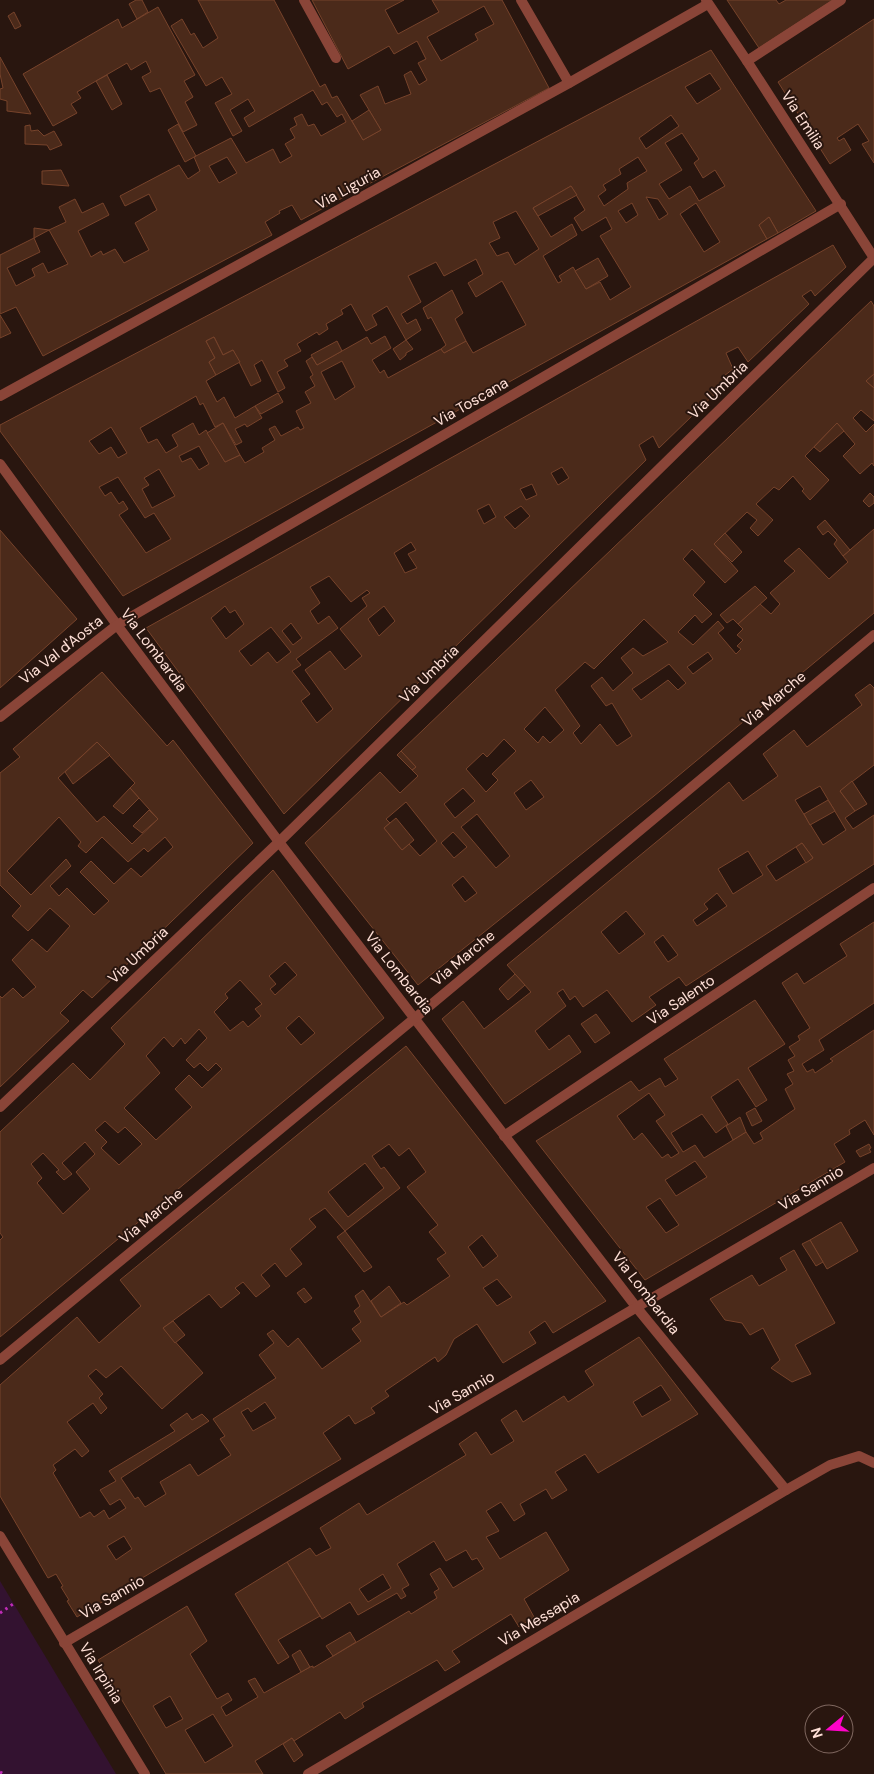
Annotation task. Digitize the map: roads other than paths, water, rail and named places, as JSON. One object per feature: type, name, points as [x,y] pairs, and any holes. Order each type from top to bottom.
[{"type":"street","points":[[304,0],[336,58]]},
{"type":"street","points":[[521,0],[569,83]]},
{"type":"street","points":[[747,61],[841,0]]},
{"type":"street","name":"Via Liguria","points":[[0,396],[569,83],[707,2]]},
{"type":"street","name":"Via Emilia","points":[[707,2],[841,204],[874,258]]},
{"type":"street","name":"Via Toscana","points":[[117,625],[841,204]]},
{"type":"street","name":"Via Umbria","points":[[0,1107],[279,842],[874,258]]},
{"type":"street","name":"Via Lombardia","points":[[0,464],[279,842],[504,1136],[638,1308],[786,1490]]},
{"type":"street","name":"Via Val d'Aosta","points":[[0,717],[117,625]]},
{"type":"street","name":"Via Marche","points":[[0,1360],[415,1018],[874,635]]},
{"type":"street","name":"Via Salento","points":[[504,1136],[874,888]]},
{"type":"street","name":"Via Sannio","points":[[64,1643],[874,1168]]},
{"type":"street","name":"Via Messapia","points":[[308,1774],[830,1464],[859,1456],[874,1463]]},
{"type":"street","name":"Via Irpinia","points":[[0,1536],[145,1774]]}]
